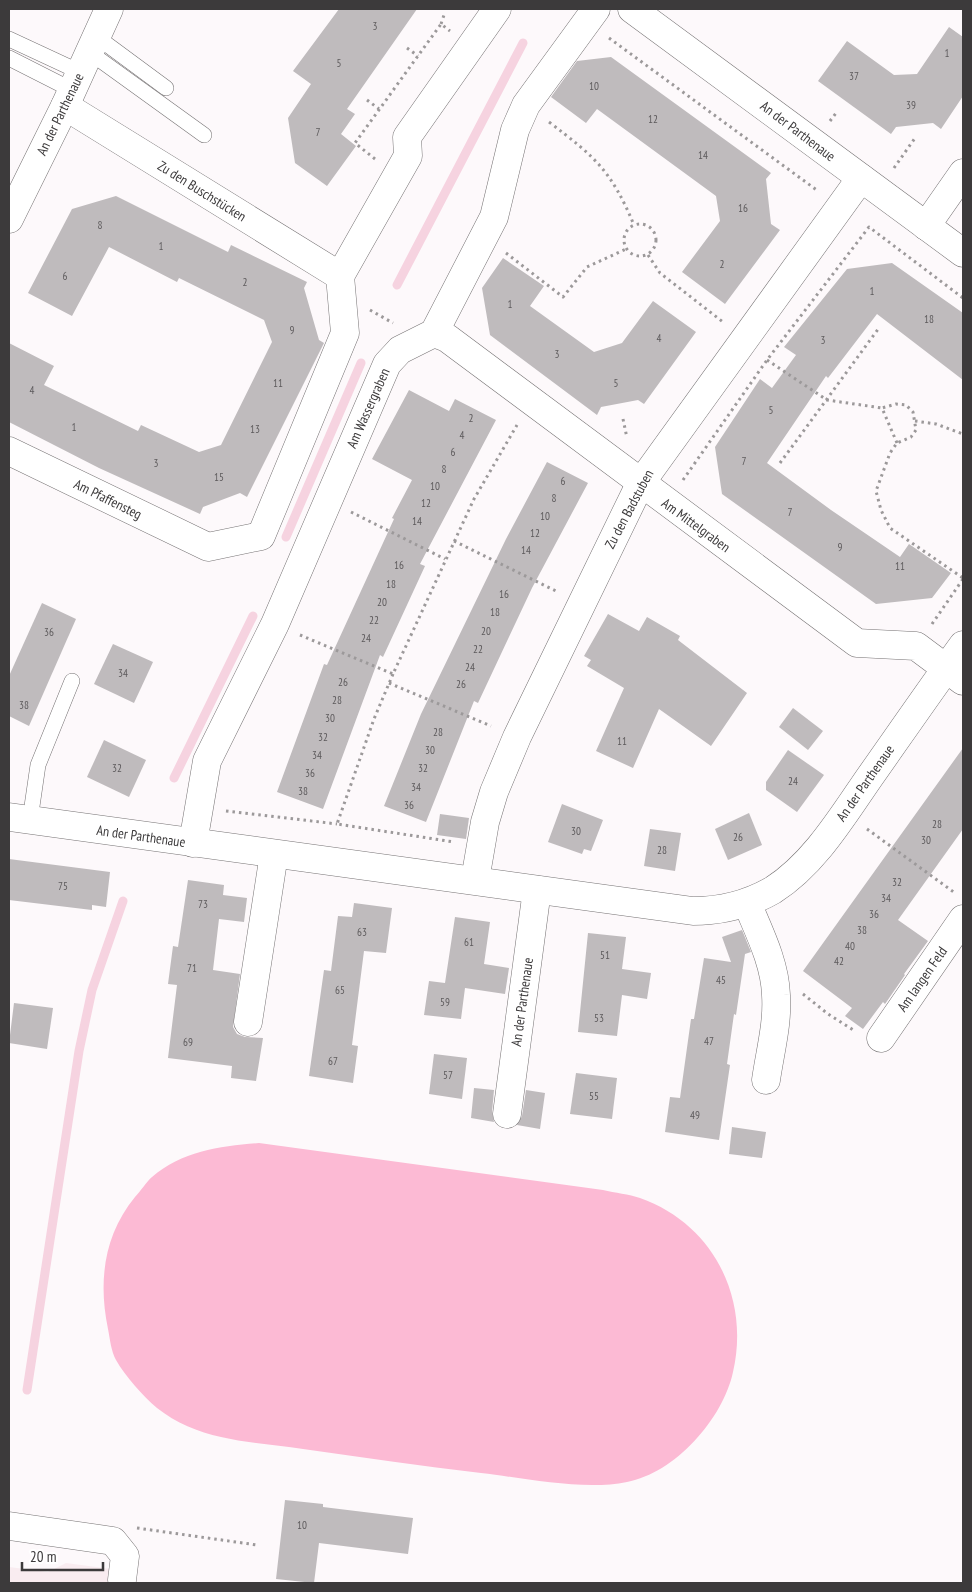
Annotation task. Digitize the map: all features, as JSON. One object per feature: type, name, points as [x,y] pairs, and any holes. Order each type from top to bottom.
[{"type":"street","name":"An der Parthenaue","points":[[9,219],[81,72],[109,9]]},
{"type":"street","points":[[340,285],[408,156],[407,138],[496,9]]},
{"type":"street","name":"An der Parthenaue","points":[[632,9],[963,253]]},
{"type":"street","points":[[434,333],[494,217],[516,130],[526,105],[591,16]]},
{"type":"street","name":"Zu den Buschstücken","points":[[81,72],[340,285]]},
{"type":"street","points":[[926,226],[963,173]]},
{"type":"street","name":"Zu den Badstuben","points":[[475,880],[485,822],[494,792],[517,738],[640,484],[861,178]]},
{"type":"street","name":"Am Pfaffensteg","points":[[9,451],[208,547],[262,536],[345,333],[340,285]]},
{"type":"street","name":"Am Mittelgraben","points":[[434,333],[447,338],[640,484],[857,642],[916,646]]},
{"type":"street","name":"Am Wassergraben","points":[[193,843],[207,761],[276,624],[327,500],[387,364],[400,350],[434,333]]},
{"type":"street","name":"An der Parthenaue","points":[[20,819],[475,880],[536,890],[693,910],[718,911],[747,903],[773,890],[793,875],[955,675],[963,645]]},
{"type":"street","points":[[916,646],[955,675]]},
{"type":"street","points":[[248,1022],[274,854]]},
{"type":"street","name":"An der Parthenaue","points":[[507,1114],[536,890]]},
{"type":"street","points":[[747,903],[774,974],[777,996],[776,1021],[766,1080]]},
{"type":"street","name":"Am langen Feld","points":[[880,1038],[963,919]]},
{"type":"street","points":[[9,1526],[113,1541],[125,1556],[122,1580]]},
{"type":"lane","points":[[9,39],[81,72],[204,135]]},
{"type":"lane","points":[[9,58],[166,88]]},
{"type":"lane","points":[[20,819],[38,765],[72,681]]},
{"type":"path","points":[[441,24],[445,12]]},
{"type":"path","points":[[591,16],[823,195]]},
{"type":"path","points":[[407,48],[418,56]]},
{"type":"path","points":[[367,100],[379,109]]},
{"type":"path","points":[[526,105],[591,154],[608,172],[622,194],[634,225]]},
{"type":"path","points":[[890,173],[915,138]]},
{"type":"path","points":[[634,225],[646,225],[655,233],[656,245],[648,255],[636,256],[626,249],[624,237],[626,232],[634,225]]},
{"type":"path","points":[[667,503],[767,360],[869,227],[963,298]]},
{"type":"path","points":[[472,260],[507,253],[563,297],[587,267],[626,249]]},
{"type":"path","points":[[648,255],[660,273],[745,338]]},
{"type":"path","points":[[340,285],[402,328],[419,324],[434,333]]},
{"type":"path","points":[[780,463],[879,328]]},
{"type":"path","points":[[767,360],[827,400],[882,408],[896,404],[906,405],[913,412],[916,430],[911,437],[897,443],[883,470],[876,491],[881,510],[890,528],[963,579],[916,646]]},
{"type":"path","points":[[337,824],[374,719],[445,559],[474,499],[532,401]]},
{"type":"path","points":[[882,408],[897,443]]},
{"type":"path","points":[[623,419],[629,445]]},
{"type":"path","points":[[915,421],[936,424],[963,434]]},
{"type":"path","points":[[327,500],[445,559]]},
{"type":"path","points":[[454,541],[581,604]]},
{"type":"path","points":[[276,624],[393,674]]},
{"type":"path","points":[[389,683],[517,738]]},
{"type":"path","points":[[199,808],[337,824],[481,845]]},
{"type":"path","points":[[845,812],[955,894]]},
{"type":"path","points":[[774,974],[854,1031],[880,1038]]},
{"type":"path","points":[[113,1541],[138,1527],[257,1545]]},
{"type":"shaded area","points":[[259,1143],[603,1190],[640,1198],[666,1210],[688,1226],[706,1245],[721,1267],[731,1292],[736,1318],[737,1345],[728,1390],[719,1408],[694,1441],[679,1456],[662,1468],[645,1477],[627,1482],[592,1485],[535,1480],[241,1441],[204,1432],[172,1418],[157,1408],[140,1392],[124,1373],[113,1353],[105,1311],[104,1293],[106,1259],[110,1243],[116,1227],[135,1197],[152,1177],[164,1168],[176,1161],[203,1151]]},
{"type":"shaded area","points":[[66,1563],[111,1569],[109,1583],[9,1583],[9,1567],[48,1572]]},
{"type":"building","points":[[339,9],[417,9],[347,109],[355,114],[341,134],[356,146],[327,186],[295,163],[288,118],[311,84],[293,71]]},
{"type":"building","points":[[949,27],[963,37],[963,96],[941,129],[933,123],[896,127],[891,134],[818,81],[847,41],[894,75],[917,74]]},
{"type":"building","points":[[611,57],[771,173],[766,179],[771,224],[780,230],[725,304],[682,272],[720,221],[716,196],[597,109],[586,123],[551,97],[577,61]]},
{"type":"building","points":[[116,196],[228,252],[231,245],[307,282],[304,288],[319,340],[324,343],[247,497],[240,493],[203,507],[200,514],[99,468],[9,422],[9,343],[54,366],[44,385],[138,431],[141,425],[199,452],[221,445],[272,342],[264,320],[179,278],[177,282],[109,247],[72,316],[28,293],[72,209]]},
{"type":"building","points":[[503,258],[544,286],[530,306],[594,352],[622,343],[653,301],[696,332],[644,404],[638,400],[601,407],[597,415],[490,335],[482,288]]},
{"type":"building","points":[[892,263],[963,313],[963,380],[877,314],[828,378],[826,376],[767,463],[900,557],[909,544],[951,573],[932,598],[876,604],[722,494],[715,447],[760,379],[772,388],[796,355],[784,347],[847,269]]},
{"type":"building","points":[[409,390],[449,411],[455,399],[496,420],[420,564],[425,566],[383,657],[380,655],[323,809],[277,792],[324,664],[327,665],[394,519],[392,518],[412,480],[372,459]]},
{"type":"building","points":[[547,462],[588,483],[532,588],[478,703],[474,701],[426,822],[384,806],[421,714],[506,539]]},
{"type":"building","points":[[42,603],[76,619],[29,726],[9,716],[9,676]]},
{"type":"building","points":[[608,614],[639,631],[647,617],[680,636],[678,640],[747,693],[711,746],[659,709],[633,768],[596,751],[624,688],[587,666],[591,660],[584,656]]},
{"type":"building","points":[[113,644],[153,662],[134,703],[94,684]]},
{"type":"building","points":[[793,708],[823,731],[808,750],[779,727]]},
{"type":"building","points":[[104,740],[146,760],[129,797],[87,777]]},
{"type":"building","points":[[963,748],[963,829],[898,920],[928,941],[885,1004],[883,1002],[863,1029],[845,1016],[852,1008],[803,971]]},
{"type":"building","points":[[788,750],[824,775],[797,812],[766,790],[766,782]]},
{"type":"building","points":[[562,804],[603,820],[591,851],[584,849],[582,854],[548,842]]},
{"type":"building","points":[[749,813],[762,845],[728,860],[715,829]]},
{"type":"building","points":[[440,814],[469,818],[466,839],[437,835]]},
{"type":"building","points":[[650,829],[681,833],[675,871],[644,866]]},
{"type":"building","points":[[9,859],[110,872],[106,907],[92,905],[92,910],[9,900]]},
{"type":"building","points":[[188,880],[224,885],[223,895],[247,898],[244,922],[219,919],[213,970],[240,974],[233,1027],[237,1034],[245,1037],[263,1038],[256,1081],[231,1078],[232,1066],[168,1058],[177,985],[168,984],[173,946],[178,947]]},
{"type":"building","points":[[354,903],[392,908],[386,953],[364,951],[352,1045],[358,1046],[353,1083],[309,1076],[324,970],[331,971],[338,916],[352,917]]},
{"type":"building","points":[[455,917],[490,922],[484,964],[509,968],[505,994],[465,988],[461,1019],[424,1015],[429,981],[445,983]]},
{"type":"building","points":[[742,930],[751,952],[745,954],[736,1015],[734,1014],[727,1064],[730,1065],[719,1140],[665,1132],[670,1097],[680,1098],[691,1019],[694,1019],[704,958],[731,962],[722,937]]},
{"type":"building","points":[[588,933],[626,937],[622,969],[651,973],[647,999],[622,995],[617,1036],[578,1032]]},
{"type":"building","points":[[14,1003],[53,1008],[47,1049],[9,1043]]},
{"type":"building","points":[[434,1054],[467,1058],[462,1099],[429,1094]]},
{"type":"building","points":[[576,1073],[617,1078],[612,1119],[570,1114]]},
{"type":"building","points":[[474,1088],[494,1090],[492,1112],[494,1122],[471,1118]]},
{"type":"building","points":[[526,1090],[545,1093],[540,1129],[517,1125],[522,1116]]},
{"type":"building","points":[[732,1127],[766,1132],[762,1158],[729,1154]]},
{"type":"building","points":[[285,1500],[323,1504],[323,1507],[413,1518],[408,1554],[319,1543],[314,1583],[276,1579]]},
{"type":"waterway","points":[[397,285],[523,43]]},
{"type":"waterway","points":[[286,537],[361,363]]},
{"type":"waterway","points":[[174,778],[253,616]]},
{"type":"waterway","points":[[27,1390],[79,1051],[92,990],[123,901]]}]
